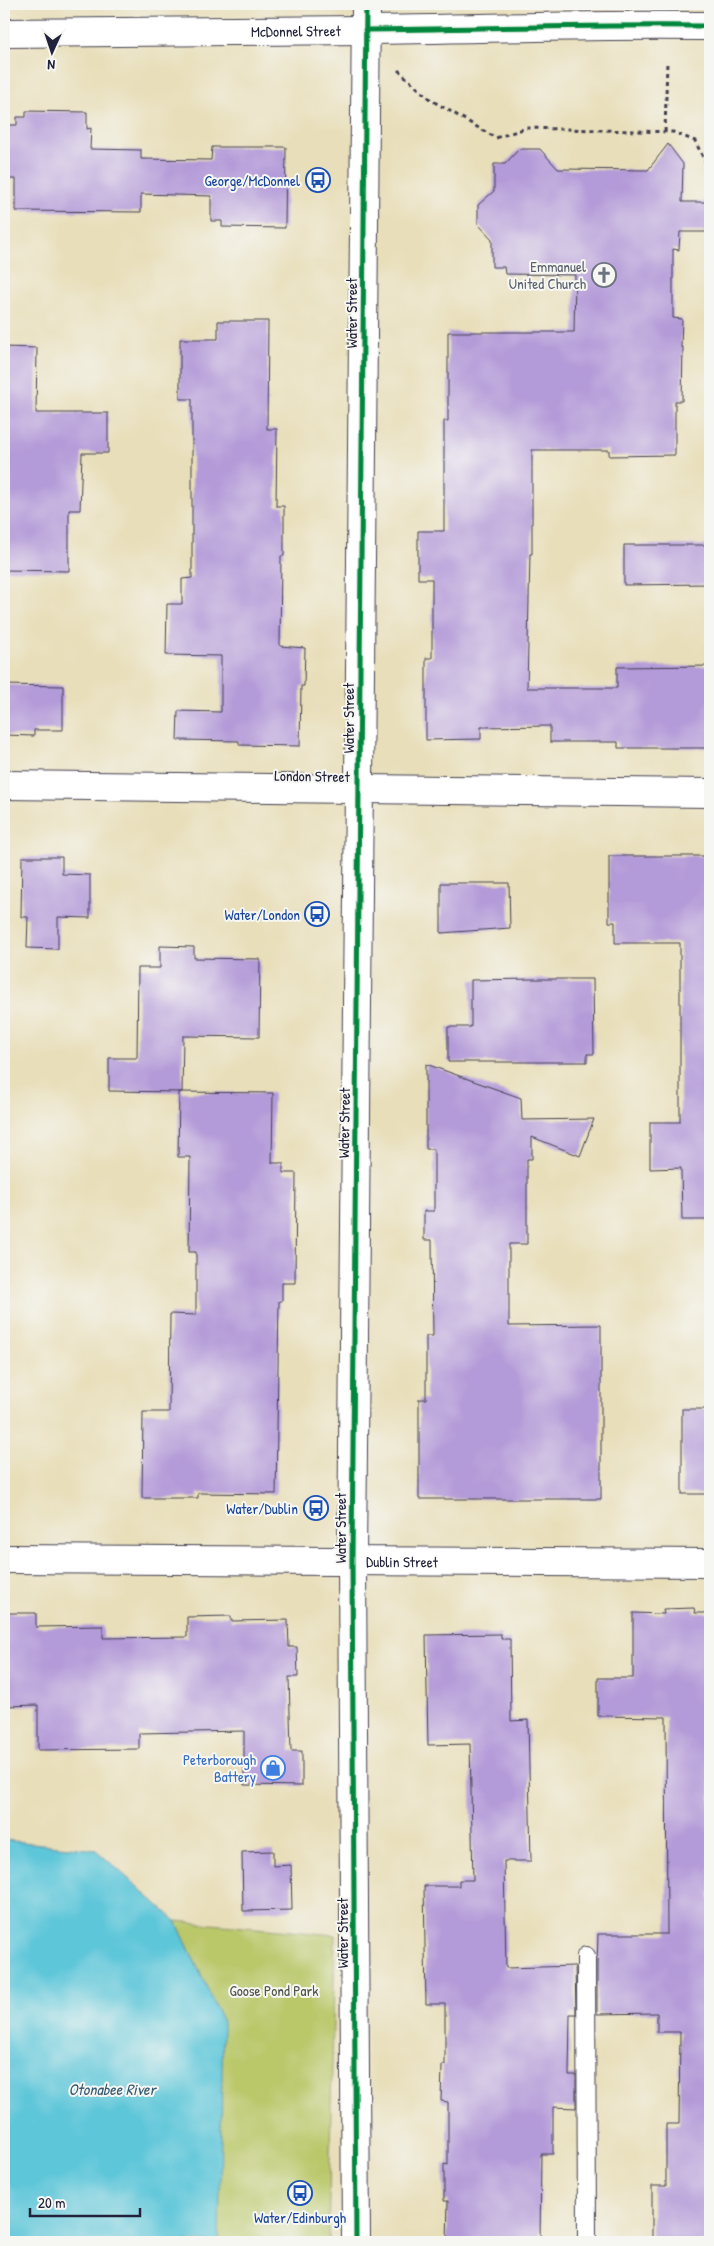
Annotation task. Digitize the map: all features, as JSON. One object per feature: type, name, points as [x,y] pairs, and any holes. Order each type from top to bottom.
[{"type":"main road","name":"McDonnel Street","points":[[4,33],[366,17],[526,29],[616,25],[710,26]]},
{"type":"main road","name":"Water Street","points":[[356,2242],[352,1560],[366,17]]},
{"type":"main road","name":"London Street","points":[[4,785],[710,793]]},
{"type":"main road","name":"Dublin Street","points":[[4,1559],[710,1563]]},
{"type":"lane","points":[[586,1956],[587,2242]]},
{"type":"path","points":[[665,132],[667,61]]},
{"type":"path","points":[[396,68],[431,100],[496,138],[526,128],[673,132],[695,142],[710,171]]},
{"type":"green space","name":"Goose Pond Park","points":[[176,1921],[335,1935],[328,2242],[218,2242],[222,2022]]},
{"type":"water","name":"Otonabee River","points":[[4,1840],[96,1850],[176,1921],[223,2022],[219,2242],[4,2242]]},
{"type":"building","points":[[26,111],[87,112],[87,129],[91,128],[90,149],[141,150],[141,159],[211,160],[212,147],[286,147],[285,228],[222,227],[222,221],[211,221],[211,196],[141,194],[141,212],[16,211],[16,179],[4,179],[4,125],[17,125],[17,117],[26,117]]},
{"type":"building","points":[[668,144],[683,164],[682,202],[710,202],[710,232],[680,232],[679,250],[673,249],[673,318],[682,319],[681,347],[683,347],[682,401],[675,401],[675,455],[609,456],[609,450],[532,450],[532,554],[530,554],[527,688],[617,688],[617,667],[710,666],[710,748],[618,748],[618,742],[550,742],[550,726],[481,727],[481,739],[426,740],[426,658],[432,658],[432,579],[418,579],[418,531],[444,531],[444,421],[448,421],[448,332],[574,332],[575,275],[505,274],[504,267],[492,267],[492,239],[478,224],[478,205],[494,191],[494,164],[505,164],[519,149],[540,149],[558,169],[648,170]]},
{"type":"building","points":[[218,321],[268,321],[267,429],[277,429],[276,506],[284,506],[284,556],[281,556],[280,646],[305,648],[304,686],[301,686],[300,746],[239,745],[239,741],[177,740],[178,711],[221,712],[221,656],[166,655],[167,604],[182,604],[182,579],[192,578],[192,399],[180,399],[180,339],[218,339]]},
{"type":"building","points":[[4,347],[37,348],[36,413],[108,413],[108,453],[82,453],[80,510],[69,510],[69,571],[4,570]]},
{"type":"building","points":[[624,545],[710,545],[710,584],[624,585]]},
{"type":"building","points":[[4,685],[63,686],[63,730],[34,730],[34,736],[4,735]]},
{"type":"building","points":[[609,856],[710,856],[710,1220],[682,1220],[681,1168],[650,1169],[650,1122],[680,1122],[680,943],[615,943],[615,922],[609,922]]},
{"type":"building","points":[[22,857],[62,857],[62,874],[90,875],[90,918],[58,917],[58,949],[27,948],[28,917],[21,917]]},
{"type":"building","points":[[441,883],[509,883],[510,928],[441,933]]},
{"type":"building","points":[[160,946],[194,947],[194,958],[260,959],[259,1037],[183,1036],[182,1092],[109,1091],[109,1058],[137,1058],[138,968],[160,968]]},
{"type":"building","points":[[593,979],[594,1054],[587,1054],[587,1062],[448,1062],[448,1027],[471,1027],[471,980]]},
{"type":"building","points":[[426,1064],[521,1098],[522,1120],[594,1119],[580,1156],[532,1137],[532,1159],[527,1159],[527,1244],[509,1244],[509,1326],[601,1325],[601,1499],[419,1499],[419,1399],[426,1399],[426,1336],[433,1336],[432,1240],[424,1240],[424,1211],[434,1211],[434,1149],[426,1149]]},
{"type":"building","points":[[179,1092],[273,1093],[272,1163],[283,1163],[283,1173],[296,1173],[295,1283],[282,1283],[282,1301],[279,1301],[276,1494],[198,1493],[198,1498],[142,1498],[143,1412],[169,1412],[170,1314],[196,1315],[196,1252],[189,1252],[190,1157],[178,1157]]},
{"type":"building","points":[[682,1409],[710,1409],[710,1494],[682,1494]]},
{"type":"building","points":[[694,1608],[695,1613],[710,1613],[710,2242],[652,2242],[652,2186],[666,2186],[666,2124],[679,2124],[680,2032],[657,2032],[657,2013],[597,2014],[597,1966],[598,1934],[667,1934],[666,1717],[598,1716],[598,1678],[633,1678],[633,1613],[664,1614],[663,1609]]},
{"type":"building","points":[[4,1613],[36,1613],[36,1627],[103,1626],[103,1638],[187,1637],[187,1617],[231,1616],[231,1621],[288,1620],[289,1647],[297,1647],[298,1677],[289,1677],[291,1751],[302,1751],[302,1786],[244,1785],[244,1731],[139,1733],[139,1749],[38,1750],[38,1705],[7,1706],[6,1672],[4,1672]]},
{"type":"building","points":[[501,1634],[501,1639],[510,1639],[511,1721],[528,1720],[531,1861],[504,1861],[506,1968],[575,1966],[576,2014],[570,2014],[569,2075],[576,2075],[576,2108],[553,2107],[553,2154],[541,2154],[540,2242],[447,2242],[448,2201],[444,2201],[444,2164],[448,2165],[448,2102],[441,2101],[442,2065],[445,2065],[445,2004],[426,2004],[424,1886],[459,1886],[459,1880],[473,1880],[470,1744],[428,1745],[426,1635]]},
{"type":"building","points":[[273,1851],[273,1866],[291,1865],[292,1910],[243,1911],[242,1852]]},
{"type":"cycle path","points":[[356,2242],[352,1560],[366,4]]},
{"type":"cycle path","points":[[365,30],[710,26]]},
{"type":"place","name":"George/McDonnel","points":[[318,180]]},
{"type":"place","name":"Emmanuel United Church","points":[[604,275]]},
{"type":"place","name":"Water/London","points":[[317,914]]},
{"type":"place","name":"Water/Dublin","points":[[316,1508]]},
{"type":"place","name":"Peterborough Battery","points":[[273,1768]]},
{"type":"place","name":"Water/Edinburgh","points":[[300,2193]]}]
